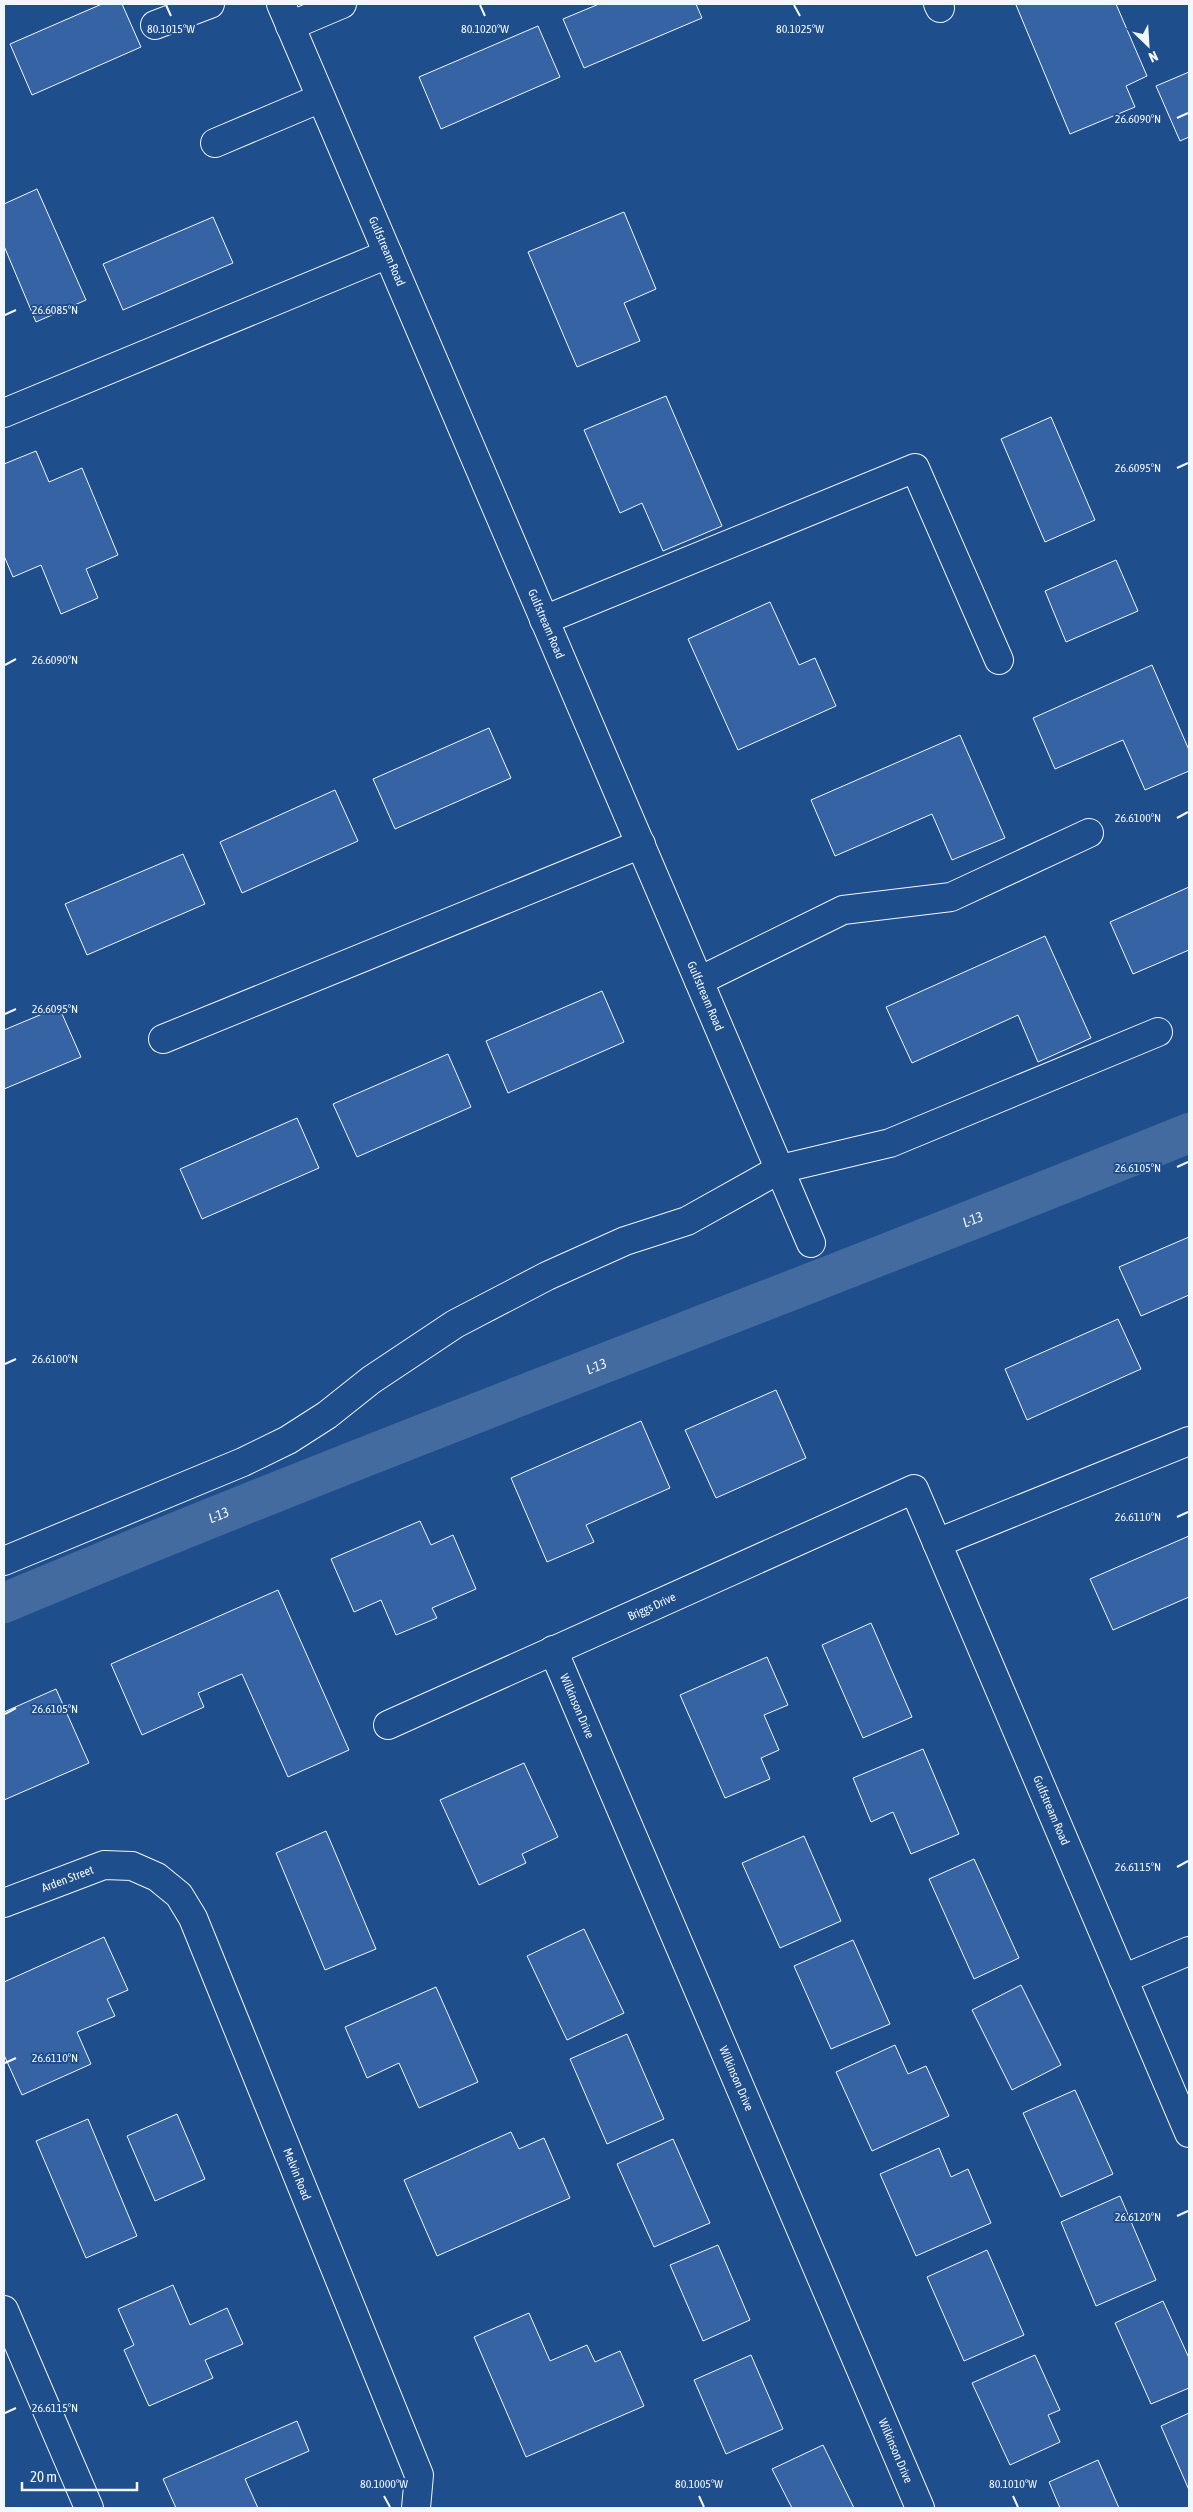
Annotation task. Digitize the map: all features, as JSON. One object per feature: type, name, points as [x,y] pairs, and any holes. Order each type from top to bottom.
[{"type":"street","points":[[155,25],[210,4]]},
{"type":"street","points":[[285,15],[342,4]]},
{"type":"street","name":"Gulfstream Road","points":[[285,15],[811,1242]]},
{"type":"street","points":[[215,143],[321,98]]},
{"type":"street","points":[[4,413],[388,254]]},
{"type":"street","points":[[544,620],[915,468],[999,660]]},
{"type":"street","points":[[699,981],[843,910],[950,896],[1089,833]]},
{"type":"street","points":[[163,1039],[641,844]]},
{"type":"street","points":[[4,1561],[243,1462],[288,1440],[327,1415],[371,1380],[454,1324],[547,1276],[625,1241],[688,1221],[780,1169],[890,1143],[1158,1032]]},
{"type":"street","points":[[937,1543],[1189,1441]]},
{"type":"street","name":"Gulfstream Road","points":[[914,1489],[1189,2133]]},
{"type":"street","name":"Briggs Drive","points":[[388,1725],[914,1489]]},
{"type":"street","name":"Wilkinson Drive","points":[[553,1650],[920,2508]]},
{"type":"street","name":"Arden Street","points":[[4,1903],[104,1865],[132,1866]]},
{"type":"street","name":"Melvin Road","points":[[132,1866],[157,1877],[179,1895],[193,1918],[419,2475],[416,2508]]},
{"type":"street","points":[[1123,1979],[1189,1952]]},
{"type":"street","points":[[4,2310],[89,2508]]},
{"type":"building","points":[[102,4],[122,4],[141,47],[32,95],[10,44]]},
{"type":"building","points":[[599,4],[696,4],[702,18],[584,68],[563,19]]},
{"type":"building","points":[[1116,4],[1147,76],[1126,86],[1135,107],[1070,134],[1016,5]]},
{"type":"building","points":[[538,26],[560,77],[441,129],[419,77]]},
{"type":"building","points":[[1189,72],[1189,137],[1180,141],[1156,86]]},
{"type":"building","points":[[37,189],[86,300],[36,322],[4,246],[4,204]]},
{"type":"building","points":[[624,212],[656,289],[624,303],[640,341],[577,367],[528,252]]},
{"type":"building","points":[[213,217],[233,263],[123,310],[103,264]]},
{"type":"building","points":[[666,396],[722,526],[663,551],[642,503],[620,513],[584,430]]},
{"type":"building","points":[[1051,417],[1095,520],[1045,542],[1001,439]]},
{"type":"building","points":[[36,451],[49,482],[82,468],[118,555],[86,569],[98,598],[61,614],[41,565],[13,577],[4,556],[4,464]]},
{"type":"building","points":[[1116,560],[1138,611],[1066,642],[1045,591]]},
{"type":"building","points":[[770,602],[799,665],[815,658],[836,706],[738,750],[688,639]]},
{"type":"building","points":[[1152,665],[1189,750],[1189,771],[1145,790],[1123,740],[1055,769],[1033,718]]},
{"type":"building","points":[[489,728],[511,778],[395,829],[373,779]]},
{"type":"building","points":[[960,735],[1005,838],[952,860],[932,814],[835,856],[811,800]]},
{"type":"building","points":[[335,790],[358,841],[242,893],[220,842]]},
{"type":"building","points":[[183,854],[205,904],[87,955],[65,904]]},
{"type":"building","points":[[1189,887],[1189,950],[1133,974],[1110,922]]},
{"type":"building","points":[[1045,936],[1091,1038],[1038,1062],[1018,1015],[912,1063],[886,1007]]},
{"type":"building","points":[[602,991],[624,1042],[508,1093],[486,1041]]},
{"type":"building","points":[[59,1007],[81,1057],[4,1089],[4,1030]]},
{"type":"building","points":[[448,1054],[471,1107],[357,1157],[333,1104]]},
{"type":"building","points":[[297,1118],[319,1168],[202,1219],[180,1169]]},
{"type":"building","points":[[1189,1237],[1189,1295],[1141,1316],[1119,1267]]},
{"type":"building","points":[[1118,1319],[1141,1369],[1027,1420],[1005,1369]]},
{"type":"building","points":[[776,1390],[806,1458],[716,1498],[685,1430]]},
{"type":"building","points":[[641,1421],[670,1488],[586,1525],[594,1542],[547,1562],[511,1478]]},
{"type":"building","points":[[420,1521],[431,1545],[453,1535],[476,1589],[432,1608],[437,1618],[396,1635],[381,1600],[354,1612],[331,1559]]},
{"type":"building","points":[[1189,1536],[1189,1597],[1113,1630],[1090,1579]]},
{"type":"building","points":[[278,1590],[349,1750],[288,1777],[242,1674],[198,1693],[204,1707],[142,1735],[111,1664]]},
{"type":"building","points":[[871,1623],[912,1717],[863,1738],[822,1645]]},
{"type":"building","points":[[767,1657],[788,1705],[764,1715],[779,1750],[761,1758],[770,1779],[725,1798],[680,1695]]},
{"type":"building","points":[[56,1689],[89,1763],[4,1800],[4,1712]]},
{"type":"building","points":[[923,1749],[959,1834],[911,1854],[893,1812],[871,1822],[853,1778]]},
{"type":"building","points":[[524,1763],[558,1837],[522,1854],[526,1863],[479,1885],[440,1800]]},
{"type":"building","points":[[326,1831],[376,1949],[325,1970],[276,1853]]},
{"type":"building","points":[[804,1836],[841,1921],[780,1948],[742,1863]]},
{"type":"building","points":[[974,1859],[1019,1958],[974,1979],[929,1879]]},
{"type":"building","points":[[584,1929],[624,2013],[567,2040],[527,1956]]},
{"type":"building","points":[[104,1937],[128,1990],[107,1999],[115,2016],[77,2032],[91,2064],[22,2095],[4,2055],[4,1982]]},
{"type":"building","points":[[853,1940],[890,2024],[831,2049],[794,1966]]},
{"type":"building","points":[[1021,1985],[1061,2065],[1012,2090],[972,2010]]},
{"type":"building","points":[[436,1987],[478,2082],[419,2108],[399,2063],[367,2078],[345,2027]]},
{"type":"building","points":[[627,2034],[664,2119],[607,2144],[570,2059]]},
{"type":"building","points":[[895,2045],[908,2074],[926,2066],[949,2116],[872,2151],[836,2072]]},
{"type":"building","points":[[1075,2090],[1113,2174],[1061,2197],[1023,2113]]},
{"type":"building","points":[[177,2114],[205,2179],[155,2201],[127,2136]]},
{"type":"building","points":[[88,2119],[137,2236],[86,2258],[36,2141]]},
{"type":"building","points":[[511,2132],[519,2149],[544,2138],[570,2198],[437,2256],[404,2180]]},
{"type":"building","points":[[673,2139],[710,2223],[654,2247],[617,2164]]},
{"type":"building","points":[[939,2148],[951,2177],[968,2169],[991,2223],[916,2256],[880,2174]]},
{"type":"building","points":[[1120,2196],[1156,2280],[1096,2306],[1061,2222]]},
{"type":"building","points":[[718,2245],[750,2320],[703,2341],[670,2265]]},
{"type":"building","points":[[987,2250],[1024,2335],[964,2361],[927,2277]]},
{"type":"building","points":[[173,2285],[190,2325],[227,2308],[243,2344],[205,2360],[213,2378],[149,2406],[124,2350],[134,2345],[118,2309]]},
{"type":"building","points":[[1163,2301],[1189,2358],[1189,2388],[1151,2404],[1115,2323]]},
{"type":"building","points":[[529,2313],[550,2361],[587,2345],[595,2362],[620,2351],[644,2406],[526,2457],[474,2337]]},
{"type":"building","points":[[751,2355],[783,2429],[726,2454],[694,2380]]},
{"type":"building","points":[[1035,2355],[1060,2410],[1048,2415],[1060,2442],[1010,2465],[972,2383]]},
{"type":"building","points":[[1189,2413],[1189,2490],[1161,2426]]},
{"type":"building","points":[[297,2421],[309,2451],[245,2479],[258,2508],[176,2508],[163,2479]]},
{"type":"building","points":[[823,2445],[854,2508],[792,2508],[772,2469]]},
{"type":"building","points":[[1098,2460],[1119,2508],[1060,2508],[1049,2482]]},
{"type":"waterway","name":"L-13","points":[[4,1603],[447,1424],[893,1251],[1189,1133]]}]
